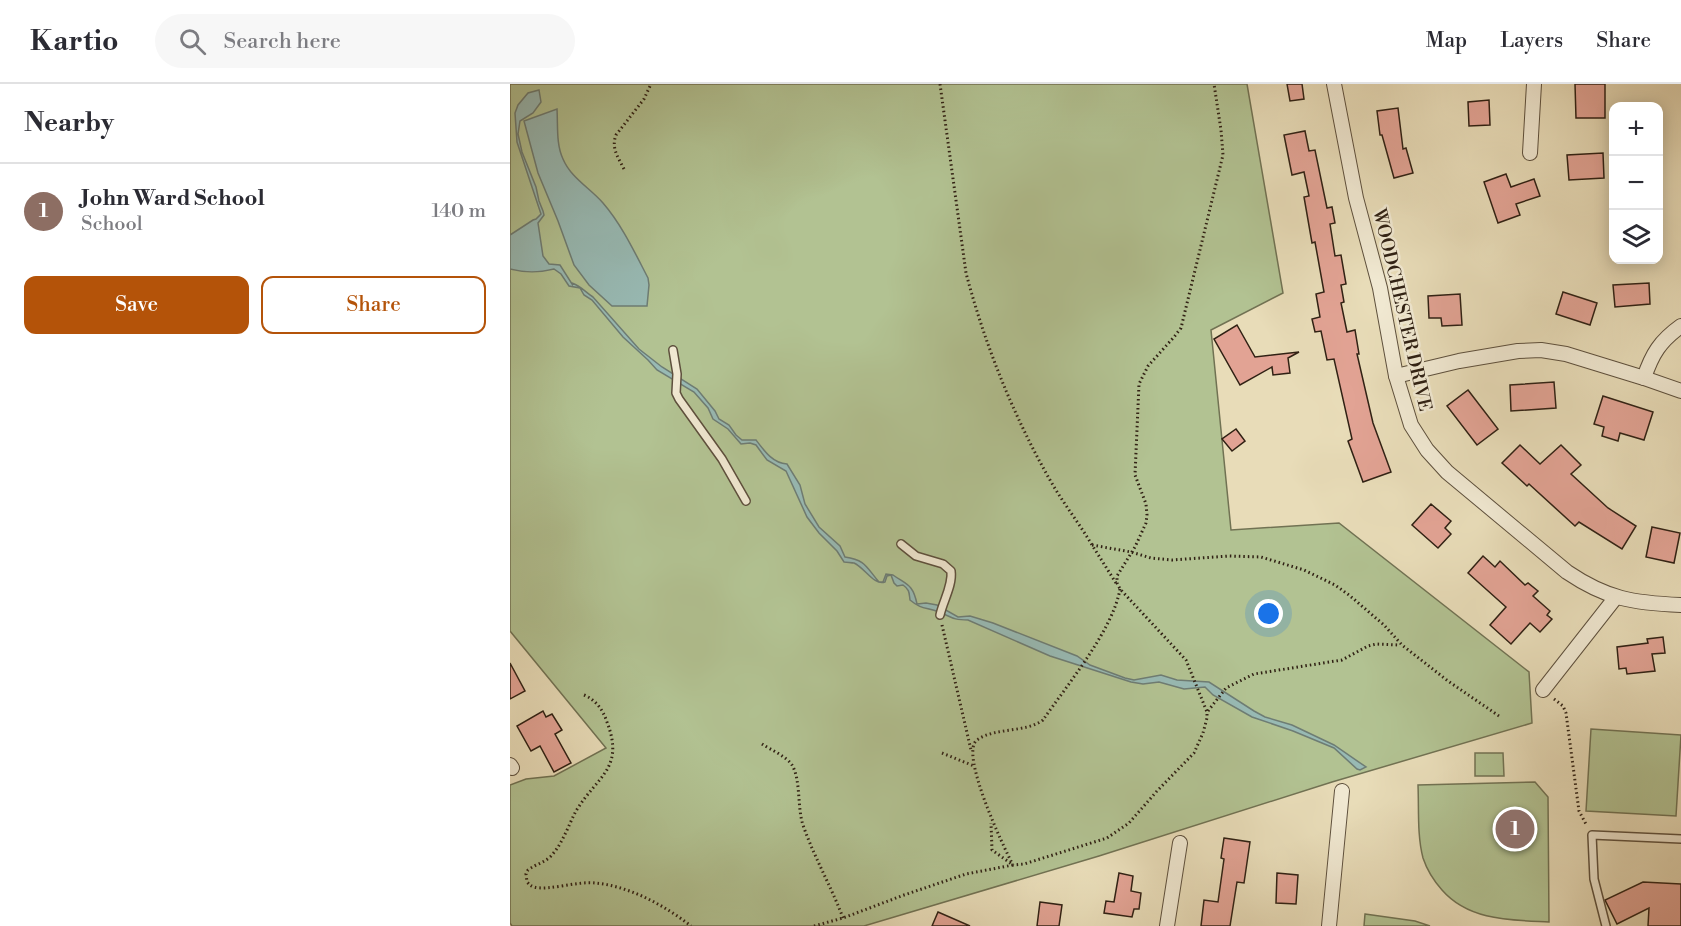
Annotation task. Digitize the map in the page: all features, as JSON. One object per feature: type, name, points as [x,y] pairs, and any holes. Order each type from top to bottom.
[{"type":"street","name":"WOODCHESTER DRIVE","points":[[1334,84],[1356,198],[1380,288],[1402,400],[1411,425],[1427,450],[1447,472],[1584,584],[1616,597],[1644,603],[1681,605]]},
{"type":"street","points":[[1530,153],[1533,84]]},
{"type":"street","points":[[1644,378],[1654,352],[1681,326]]},
{"type":"street","points":[[1396,376],[1460,361],[1518,351],[1541,350],[1566,354],[1681,391]]},
{"type":"street","points":[[1543,690],[1616,597]]},
{"type":"street","points":[[1329,926],[1342,791]]},
{"type":"street","points":[[1167,926],[1180,843]]},
{"type":"lane","points":[[673,350],[677,374],[676,388],[680,399],[722,459],[746,501]]},
{"type":"lane","points":[[901,544],[916,556],[943,564],[951,571],[951,579],[940,615]]},
{"type":"lane","points":[[1606,926],[1594,879],[1592,836],[1681,839]]},
{"type":"path","points":[[624,169],[615,150],[614,140],[644,99],[651,84]]},
{"type":"path","points":[[814,926],[843,918],[966,874],[1024,864],[1107,838],[1129,823],[1194,753],[1207,722],[1207,711],[1186,660],[1119,587],[1052,483],[1016,416],[974,302],[966,273],[940,84]]},
{"type":"path","points":[[972,755],[973,746],[977,740],[1043,720],[1089,653],[1116,606],[1119,573],[1146,523],[1146,504],[1135,475],[1139,384],[1148,366],[1181,328],[1185,315],[1223,155],[1214,84]]},
{"type":"path","points":[[1092,545],[1151,558],[1172,560],[1229,556],[1261,557],[1304,570],[1335,585],[1349,595],[1402,645],[1448,681],[1499,716]]},
{"type":"path","points":[[940,615],[972,755],[991,821],[1013,865]]},
{"type":"path","points":[[1207,711],[1223,690],[1234,682],[1258,672],[1342,660],[1376,644],[1402,645]]},
{"type":"path","points":[[1543,690],[1564,709],[1579,811],[1592,836]]},
{"type":"path","points":[[584,695],[599,706],[606,718],[613,737],[613,759],[608,769],[579,806],[557,850],[544,862],[528,870],[527,882],[536,887],[587,882],[615,886],[650,901],[691,926]]},
{"type":"path","points":[[762,744],[787,760],[792,766],[796,777],[802,823],[843,918]]},
{"type":"path","points":[[942,753],[975,766]]},
{"type":"path","points":[[991,821],[992,850],[1013,865]]},
{"type":"green space","points":[[510,84],[1247,84],[1283,293],[1211,330],[1231,530],[1339,523],[1529,672],[1532,723],[864,926],[512,926],[510,923],[510,785],[526,779],[554,776],[606,748],[510,631]]},
{"type":"green space","points":[[1591,729],[1681,735],[1676,816],[1586,811]]},
{"type":"green space","points":[[1475,753],[1503,753],[1504,776],[1475,776]]},
{"type":"green space","points":[[1535,782],[1548,797],[1549,922],[1491,917],[1465,908],[1442,890],[1431,875],[1423,858],[1418,785]]},
{"type":"green space","points":[[1365,914],[1415,921],[1430,926],[1364,926]]},
{"type":"water","points":[[539,90],[541,102],[533,113],[520,121],[518,134],[544,215],[538,223],[543,256],[549,264],[560,265],[572,284],[578,286],[593,297],[639,349],[697,389],[719,419],[729,425],[736,435],[742,440],[756,440],[773,459],[787,464],[800,485],[805,504],[819,527],[840,546],[845,557],[862,562],[879,582],[854,563],[844,562],[837,551],[819,533],[807,517],[786,471],[767,460],[756,445],[741,444],[728,429],[713,419],[708,408],[694,392],[657,370],[623,337],[580,288],[569,286],[561,274],[554,269],[532,272],[510,269],[510,235],[541,214],[517,142],[515,113],[518,105],[528,93]]},
{"type":"water","points":[[557,109],[558,141],[566,166],[603,203],[628,239],[648,278],[647,306],[612,306],[589,285],[574,265],[538,173],[524,121]]},
{"type":"water","points":[[886,574],[893,575],[911,589],[917,604],[937,605],[958,617],[970,616],[993,623],[1077,656],[1090,665],[1125,678],[1134,680],[1161,675],[1177,680],[1209,682],[1265,717],[1292,725],[1334,745],[1366,767],[1357,769],[1334,748],[1252,717],[1213,695],[1205,687],[1184,689],[1159,682],[1143,684],[1131,682],[1050,656],[968,620],[955,619],[918,605],[910,600],[909,592],[903,585],[897,586],[894,583],[891,575],[887,576],[885,582],[881,583],[879,582],[883,582]]},
{"type":"building","points":[[1287,84],[1302,84],[1304,99],[1290,101]]},
{"type":"building","points":[[1575,84],[1605,84],[1605,118],[1576,118]]},
{"type":"building","points":[[1489,100],[1490,125],[1469,126],[1468,102]]},
{"type":"building","points":[[1398,108],[1403,149],[1406,148],[1413,173],[1394,178],[1382,135],[1380,135],[1377,111]]},
{"type":"building","points":[[1305,131],[1309,151],[1315,150],[1327,208],[1332,207],[1335,223],[1330,224],[1335,256],[1341,255],[1346,284],[1341,285],[1344,302],[1341,303],[1347,332],[1355,330],[1359,354],[1357,354],[1373,423],[1391,472],[1363,482],[1348,441],[1352,439],[1334,359],[1327,360],[1321,331],[1315,332],[1312,319],[1320,317],[1316,294],[1324,292],[1304,197],[1309,196],[1304,172],[1292,175],[1284,135]]},
{"type":"building","points":[[1603,153],[1604,178],[1569,180],[1567,155]]},
{"type":"building","points":[[1506,174],[1511,187],[1534,179],[1540,196],[1516,204],[1520,215],[1498,223],[1484,182]]},
{"type":"building","points":[[1649,283],[1650,304],[1615,307],[1613,285]]},
{"type":"building","points":[[1563,292],[1597,303],[1590,325],[1556,314]]},
{"type":"building","points":[[1460,294],[1462,325],[1442,326],[1441,318],[1429,318],[1428,296]]},
{"type":"building","points":[[1237,325],[1255,357],[1299,352],[1288,358],[1290,373],[1273,375],[1272,367],[1240,385],[1214,339]]},
{"type":"building","points":[[1554,382],[1556,408],[1511,411],[1510,385]]},
{"type":"building","points":[[1468,390],[1498,429],[1477,445],[1447,406]]},
{"type":"building","points":[[1603,396],[1653,412],[1644,440],[1620,433],[1618,441],[1602,436],[1604,427],[1594,424]]},
{"type":"building","points":[[1236,429],[1245,441],[1232,451],[1222,439]]},
{"type":"building","points":[[1520,445],[1540,464],[1561,445],[1581,465],[1571,474],[1608,508],[1636,526],[1622,549],[1579,522],[1575,526],[1502,463]]},
{"type":"building","points":[[1431,504],[1451,521],[1445,528],[1451,534],[1438,548],[1412,525]]},
{"type":"building","points":[[1652,527],[1680,533],[1674,563],[1646,557]]},
{"type":"building","points":[[1483,556],[1495,567],[1500,561],[1525,585],[1528,583],[1538,591],[1533,596],[1550,611],[1547,615],[1552,619],[1540,632],[1530,623],[1511,644],[1490,625],[1506,607],[1468,573]]},
{"type":"building","points":[[1663,637],[1665,653],[1652,654],[1655,671],[1627,674],[1626,668],[1619,669],[1617,647],[1648,643],[1647,639]]},
{"type":"building","points":[[510,663],[525,691],[510,699]]},
{"type":"building","points":[[543,711],[546,717],[552,714],[562,730],[555,734],[571,763],[554,772],[540,746],[531,751],[517,726]]},
{"type":"building","points":[[1224,838],[1250,842],[1244,883],[1237,882],[1230,926],[1201,926],[1204,900],[1218,902],[1224,859],[1221,858]]},
{"type":"building","points":[[1119,873],[1133,876],[1131,891],[1141,893],[1139,909],[1134,909],[1132,917],[1104,913],[1106,901],[1114,902]]},
{"type":"building","points":[[1277,873],[1298,875],[1296,904],[1276,903]]},
{"type":"building","points":[[1643,882],[1681,884],[1681,926],[1648,926],[1649,908],[1617,924],[1605,900]]},
{"type":"building","points":[[1040,902],[1062,905],[1059,926],[1037,926]]},
{"type":"building","points":[[938,912],[970,926],[932,926]]},
{"type":"place","name":"John Ward School","points":[[1515,829]]}]
